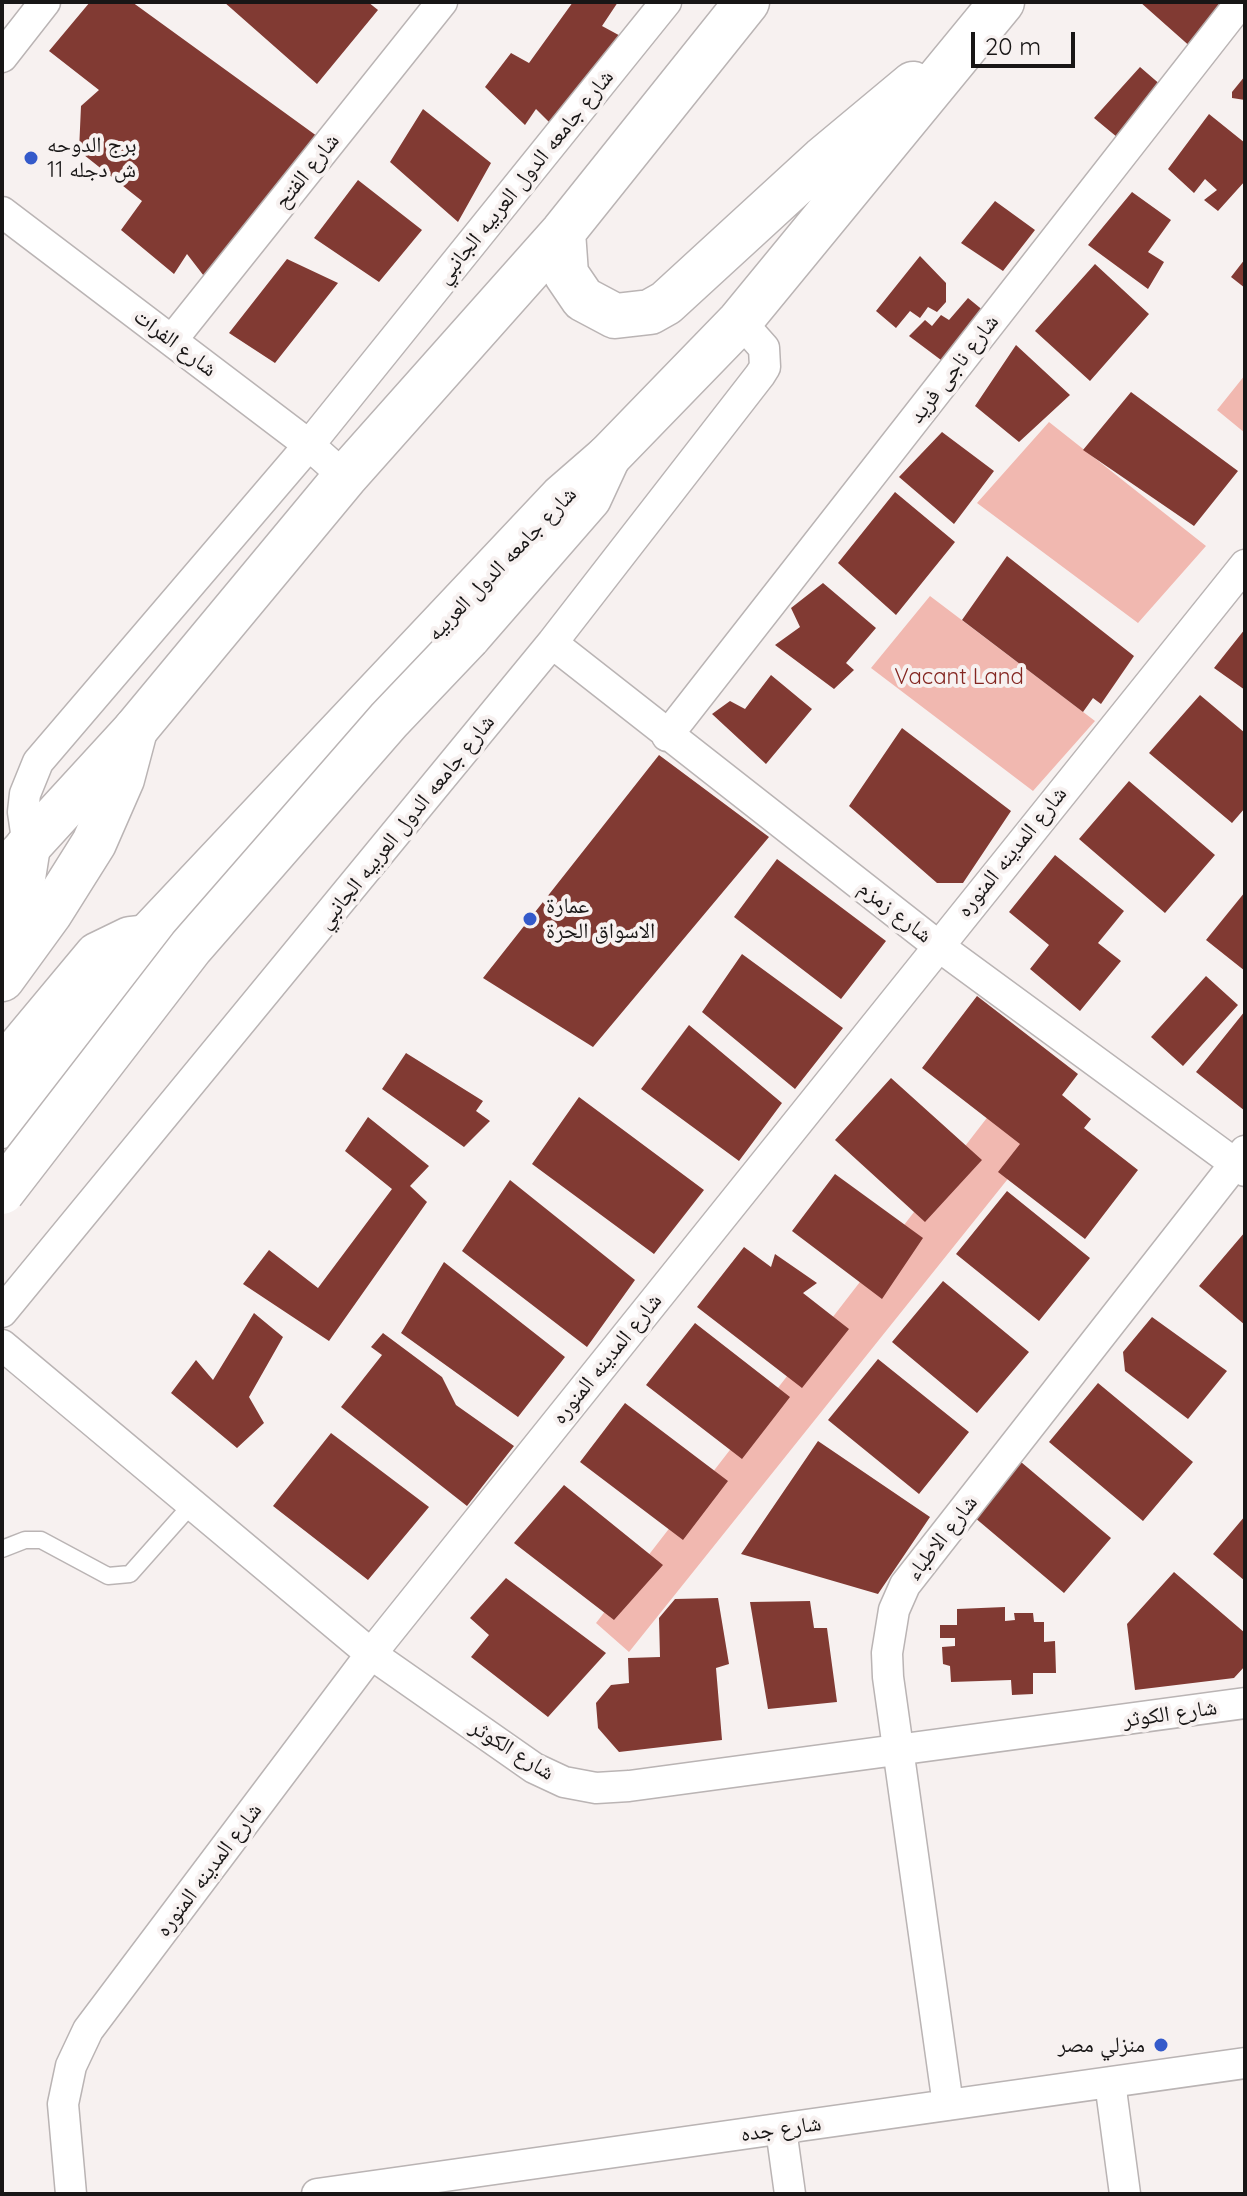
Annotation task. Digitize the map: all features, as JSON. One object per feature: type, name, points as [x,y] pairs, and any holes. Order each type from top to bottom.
[{"type":"main road","points":[[2,919],[23,878],[11,858],[135,730],[345,477],[563,232],[747,2]]},
{"type":"main road","points":[[563,232],[566,274],[583,299],[615,316],[650,312],[666,303],[823,159],[996,11]]},
{"type":"main road","name":"شارع جامعه الدول العربيه","points":[[2,1126],[147,937],[562,497],[608,457],[740,321],[996,11]]},
{"type":"main road","points":[[2,1192],[191,947],[389,720],[468,637],[589,498],[608,457]]},
{"type":"main road","points":[[2,979],[50,913],[94,843],[117,794],[135,730]]},
{"type":"main road","points":[[2,1069],[97,955],[130,939],[147,937]]},
{"type":"street","points":[[2,57],[45,2]]},
{"type":"street","name":"شارع الفتح","points":[[172,340],[442,2]]},
{"type":"street","name":"شارع جامعه الدول العربيه الجانبي","points":[[11,858],[25,794],[38,762],[309,445],[666,2]]},
{"type":"street","name":"شارع ناجى فريد","points":[[667,736],[1241,2]]},
{"type":"street","name":"شارع الفرات","points":[[2,212],[309,445],[345,477]]},
{"type":"street","name":"شارع جامعه الدول العربيه الجانبي","points":[[2,1312],[552,643],[760,375],[765,367],[764,348],[740,321]]},
{"type":"street","name":"شارع المدينه المنوره","points":[[71,2194],[63,2104],[71,2066],[88,2030],[371,1654],[1245,565]]},
{"type":"street","name":"شارع زمزم","points":[[552,643],[937,945],[1241,1162]]},
{"type":"street","name":"شارع الاطباء","points":[[948,2105],[897,1753],[887,1653],[894,1610],[905,1585],[1241,1162]]},
{"type":"street","name":"شارع الكوثر","points":[[2,1345],[371,1654],[534,1768],[564,1782],[596,1788],[897,1753],[1242,1700]]},
{"type":"street","name":"شارع جده","points":[[317,2194],[430,2186],[781,2129],[1245,2063]]},
{"type":"street","points":[[1110,2082],[1125,2194]]},
{"type":"street","points":[[781,2129],[790,2194]]},
{"type":"lane","points":[[2,1549],[25,1540],[41,1540],[108,1576],[130,1574],[193,1503]]},
{"type":"green space","points":[[1245,375],[1245,433],[1217,410]]},
{"type":"green space","points":[[1049,422],[1206,546],[1138,623],[977,503]]},
{"type":"green space","name":"Vacant Land","points":[[930,596],[1095,721],[1033,791],[871,668]]},
{"type":"green space","points":[[993,1110],[1035,1145],[629,1652],[596,1623]]},
{"type":"building","points":[[90,2],[132,2],[321,139],[207,280],[187,254],[174,274],[121,230],[142,201],[79,151],[81,106],[99,90],[49,51]]},
{"type":"building","points":[[224,2],[368,2],[378,10],[317,84]]},
{"type":"building","points":[[573,2],[618,2],[602,26],[626,39],[556,129],[536,109],[525,125],[485,87],[511,53],[529,63]]},
{"type":"building","points":[[1140,2],[1234,2],[1193,49]]},
{"type":"building","points":[[1140,67],[1162,86],[1123,142],[1094,118]]},
{"type":"building","points":[[1245,76],[1245,100],[1232,98],[1232,92]]},
{"type":"building","points":[[423,109],[491,163],[458,222],[390,162]]},
{"type":"building","points":[[1209,114],[1245,143],[1245,181],[1218,211],[1204,200],[1217,190],[1205,179],[1194,193],[1168,169]]},
{"type":"building","points":[[358,180],[422,230],[379,282],[314,238]]},
{"type":"building","points":[[1132,192],[1171,220],[1148,252],[1164,262],[1148,289],[1088,245]]},
{"type":"building","points":[[995,201],[1035,230],[1003,271],[961,243]]},
{"type":"building","points":[[920,256],[946,283],[946,302],[937,312],[928,307],[920,318],[910,311],[896,328],[876,311]]},
{"type":"building","points":[[287,259],[338,283],[275,363],[229,333]]},
{"type":"building","points":[[1245,259],[1245,288],[1231,277]]},
{"type":"building","points":[[1095,264],[1149,314],[1090,381],[1035,331]]},
{"type":"building","points":[[968,298],[990,316],[949,366],[909,336],[925,320],[932,326],[941,315],[949,320]]},
{"type":"building","points":[[1016,345],[1070,395],[1019,442],[975,406]]},
{"type":"building","points":[[1131,392],[1238,471],[1194,526],[1083,450]]},
{"type":"building","points":[[942,432],[994,471],[954,524],[899,477]]},
{"type":"building","points":[[895,492],[955,542],[896,615],[838,563]]},
{"type":"building","points":[[1007,556],[1134,656],[1101,704],[1093,698],[1083,712],[962,620]]},
{"type":"building","points":[[823,583],[876,628],[846,663],[854,670],[834,689],[775,645],[800,627],[791,608]]},
{"type":"building","points":[[1245,629],[1245,690],[1214,668]]},
{"type":"building","points":[[771,675],[812,709],[766,764],[712,714],[730,701],[745,709]]},
{"type":"building","points":[[1200,695],[1245,733],[1245,808],[1232,823],[1149,753]]},
{"type":"building","points":[[902,728],[1011,811],[963,883],[937,883],[849,806]]},
{"type":"building","points":[[659,755],[769,837],[593,1047],[483,978]]},
{"type":"building","points":[[1129,781],[1215,855],[1165,913],[1079,839]]},
{"type":"building","points":[[1055,855],[1124,911],[1098,943],[1121,961],[1080,1011],[1030,969],[1049,945],[1009,912]]},
{"type":"building","points":[[777,859],[886,941],[841,999],[734,917]]},
{"type":"building","points":[[1245,892],[1245,971],[1206,940]]},
{"type":"building","points":[[742,954],[843,1028],[795,1089],[702,1012]]},
{"type":"building","points":[[1206,976],[1238,1005],[1183,1066],[1151,1037]]},
{"type":"building","points":[[977,996],[1078,1074],[1062,1095],[1091,1119],[1084,1128],[1138,1170],[1085,1239],[998,1172],[1020,1144],[922,1068]]},
{"type":"building","points":[[1245,1011],[1245,1111],[1196,1072]]},
{"type":"building","points":[[689,1025],[782,1103],[739,1161],[641,1089]]},
{"type":"building","points":[[406,1053],[483,1101],[476,1111],[490,1121],[464,1147],[382,1089]]},
{"type":"building","points":[[891,1078],[982,1160],[925,1222],[835,1140]]},
{"type":"building","points":[[579,1097],[704,1190],[654,1254],[532,1164]]},
{"type":"building","points":[[368,1117],[429,1166],[410,1186],[427,1202],[329,1341],[243,1284],[269,1250],[318,1288],[392,1189],[345,1151]]},
{"type":"building","points":[[835,1174],[923,1238],[882,1299],[792,1231]]},
{"type":"building","points":[[510,1180],[635,1280],[587,1347],[462,1251]]},
{"type":"building","points":[[1007,1191],[1090,1258],[1039,1321],[956,1254]]},
{"type":"building","points":[[1245,1232],[1245,1325],[1199,1286]]},
{"type":"building","points":[[744,1247],[771,1267],[775,1254],[817,1283],[803,1293],[849,1329],[802,1388],[697,1307]]},
{"type":"building","points":[[444,1262],[565,1357],[518,1417],[401,1333]]},
{"type":"building","points":[[943,1281],[1029,1352],[977,1413],[892,1342]]},
{"type":"building","points":[[254,1313],[283,1337],[249,1397],[264,1423],[237,1448],[171,1393],[196,1360],[213,1380]]},
{"type":"building","points":[[1152,1317],[1227,1371],[1188,1419],[1125,1371],[1123,1352]]},
{"type":"building","points":[[695,1323],[790,1397],[742,1459],[646,1385]]},
{"type":"building","points":[[383,1333],[442,1377],[456,1405],[514,1446],[467,1506],[341,1407],[382,1355],[371,1347]]},
{"type":"building","points":[[878,1359],[969,1432],[919,1494],[828,1420]]},
{"type":"building","points":[[1098,1383],[1193,1462],[1143,1521],[1049,1442]]},
{"type":"building","points":[[625,1403],[728,1481],[683,1540],[580,1462]]},
{"type":"building","points":[[331,1433],[429,1507],[368,1580],[273,1506]]},
{"type":"building","points":[[818,1441],[930,1517],[878,1594],[741,1554]]},
{"type":"building","points":[[1021,1462],[1111,1538],[1064,1593],[974,1517]]},
{"type":"building","points":[[564,1485],[663,1565],[614,1620],[514,1543]]},
{"type":"building","points":[[1245,1516],[1245,1581],[1213,1554]]},
{"type":"building","points":[[1174,1572],[1245,1633],[1245,1666],[1234,1678],[1135,1690],[1127,1624]]},
{"type":"building","points":[[506,1578],[606,1653],[548,1717],[471,1657],[489,1635],[470,1618]]},
{"type":"building","points":[[718,1598],[729,1664],[716,1668],[722,1740],[619,1752],[598,1728],[596,1703],[611,1685],[629,1683],[628,1658],[660,1657],[659,1618],[675,1599]]},
{"type":"building","points":[[810,1601],[814,1628],[827,1628],[837,1702],[768,1709],[750,1602]]},
{"type":"building","points":[[1005,1607],[1005,1621],[1015,1620],[1014,1613],[1033,1613],[1034,1622],[1044,1622],[1044,1642],[1055,1641],[1056,1673],[1033,1673],[1033,1694],[1012,1695],[1011,1680],[951,1682],[950,1666],[943,1664],[942,1647],[955,1646],[955,1638],[940,1638],[940,1625],[957,1625],[957,1609]]},
{"type":"place","name":"برج الدوحه 11 ش دجله","points":[[31,158]]},
{"type":"place","name":"عمارة الاسواق الحرة","points":[[530,919]]},
{"type":"place","name":"منزلي مصر","points":[[1161,2045]]}]
